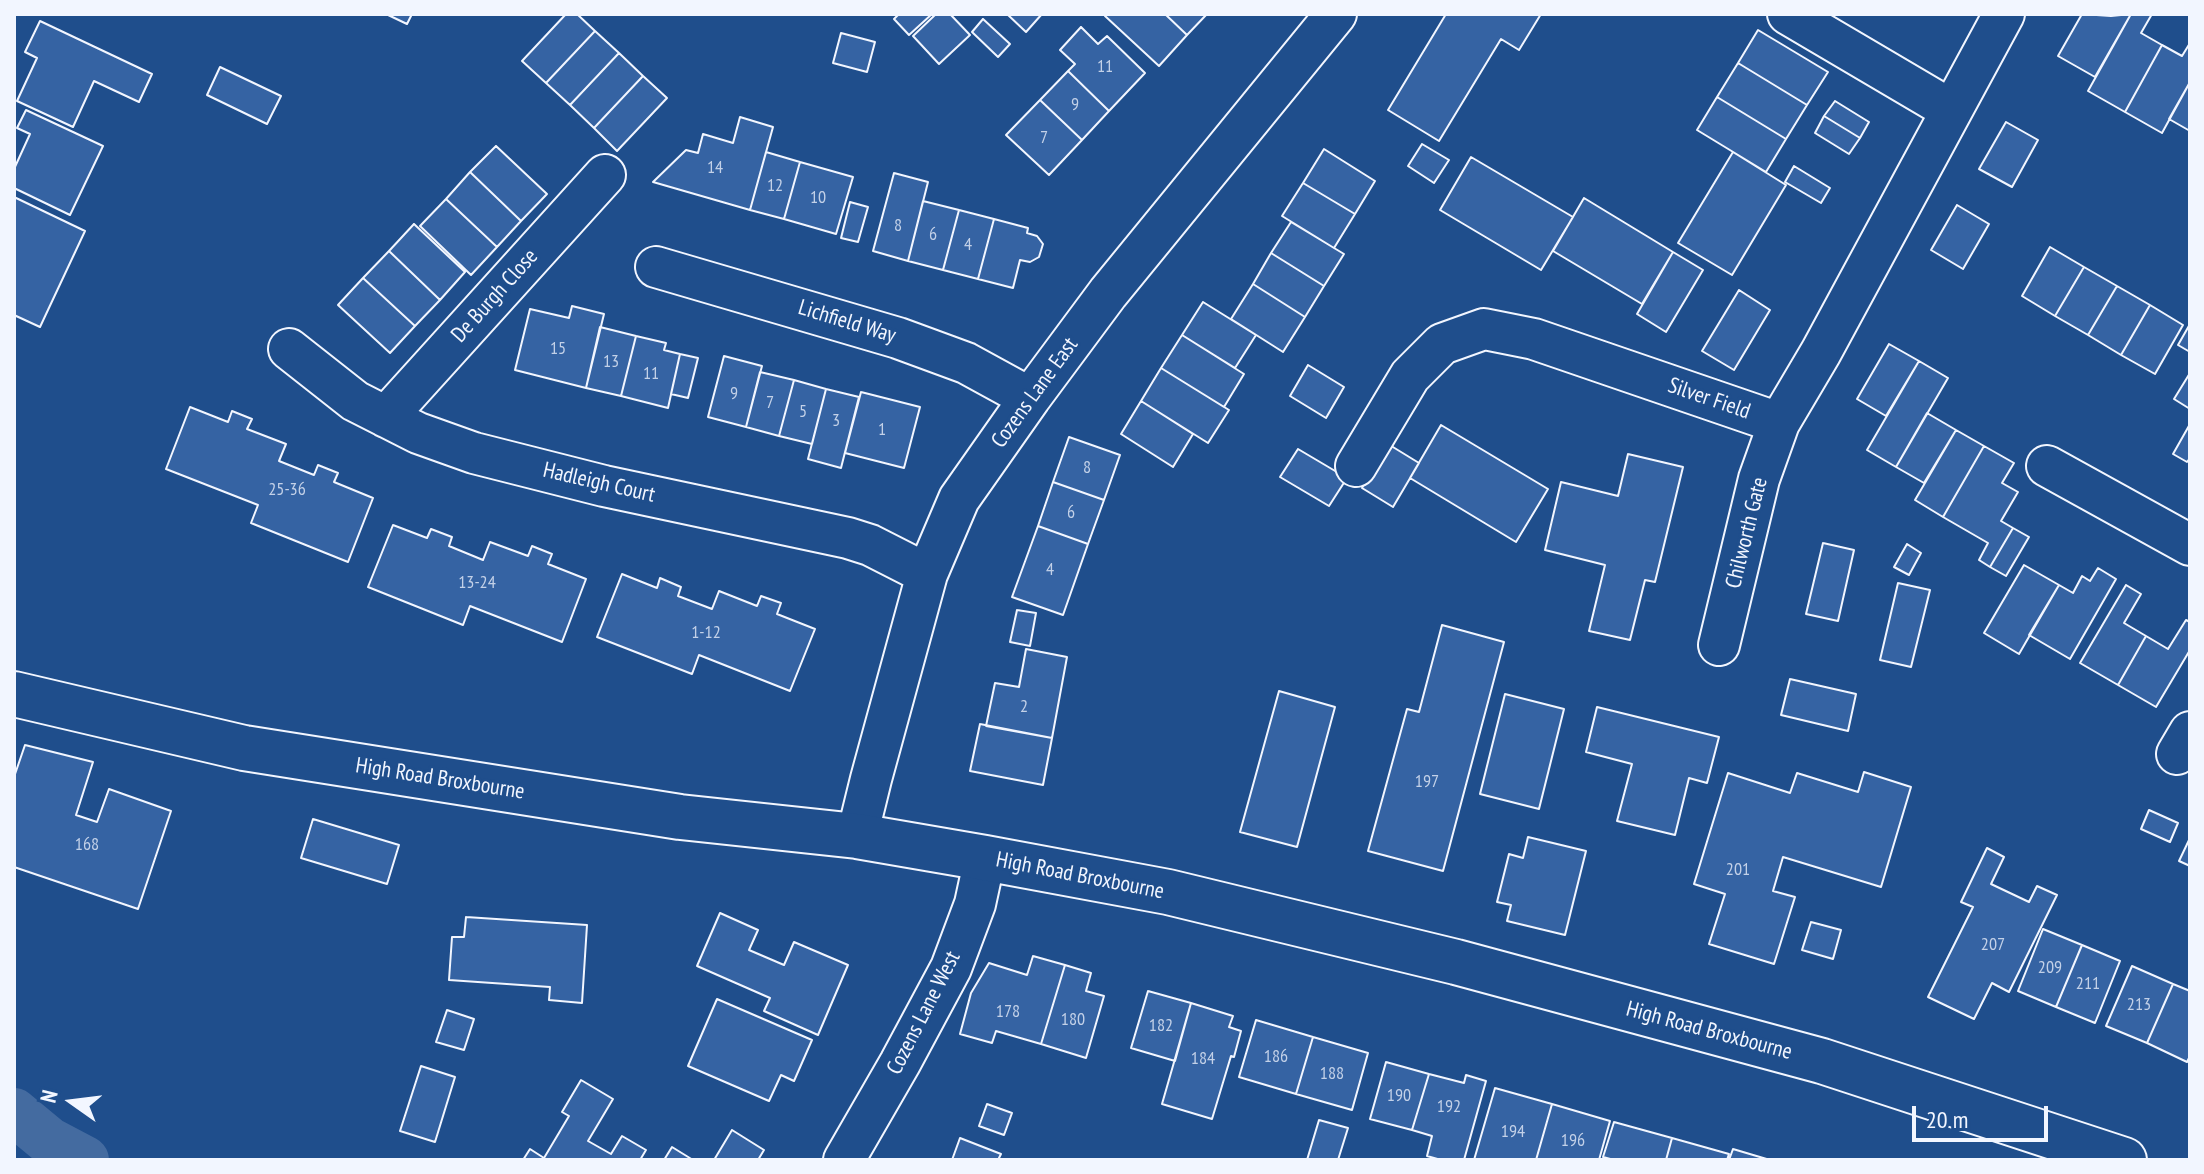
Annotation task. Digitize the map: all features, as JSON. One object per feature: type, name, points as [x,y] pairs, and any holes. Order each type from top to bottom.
[{"type":"main road","name":"High Road Broxbourne","points":[[14,694],[258,750],[680,817],[857,836],[1168,892],[1456,962],[1822,1061],[2124,1160]]},
{"type":"street","name":"Cozens Lane East","points":[[857,836],[927,574],[959,499],[1108,293],[1336,14]]},
{"type":"street","points":[[1788,14],[1951,110]]},
{"type":"street","name":"Silver Field","points":[[1356,466],[1410,376],[1442,344],[1484,329],[1534,339],[1779,423],[1821,352],[2004,14]]},
{"type":"street","name":"De Burgh Close","points":[[386,417],[605,175]]},
{"type":"street","name":"Lichfield Way","points":[[656,267],[898,338],[966,363],[1030,398]]},
{"type":"street","name":"Hadleigh Court","points":[[289,349],[355,401],[418,433],[474,453],[604,486],[848,538],[870,545],[927,574]]},
{"type":"street","name":"Chilworth Gate","points":[[1719,645],[1759,479],[1779,423]]},
{"type":"street","points":[[2047,466],[2190,545]]},
{"type":"street","name":"Cozens Lane West","points":[[844,1160],[951,968],[975,904],[985,858]]},
{"type":"building","points":[[386,14],[412,14],[407,24]]},
{"type":"building","points":[[566,14],[577,14],[595,31],[546,83],[522,61]]},
{"type":"building","points":[[899,14],[932,14],[909,35],[894,19]]},
{"type":"building","points":[[936,14],[950,14],[970,35],[939,64],[913,36]]},
{"type":"building","points":[[1007,14],[1042,14],[1026,32]]},
{"type":"building","points":[[1106,14],[1165,14],[1187,35],[1159,66]]},
{"type":"building","points":[[1165,14],[1207,14],[1187,35]]},
{"type":"building","points":[[1446,14],[1541,14],[1519,50],[1501,39],[1439,141],[1388,110]]},
{"type":"building","points":[[2082,14],[2131,14],[2095,77],[2058,56]]},
{"type":"building","points":[[2131,14],[2152,14],[2141,33],[2162,45],[2125,112],[2088,91]]},
{"type":"building","points":[[983,19],[1010,44],[998,57],[972,32]]},
{"type":"building","points":[[40,21],[152,74],[139,102],[94,81],[73,127],[17,101],[37,58],[25,52]]},
{"type":"building","points":[[1081,27],[1098,44],[1107,36],[1145,73],[1109,111],[1068,71],[1075,64],[1060,50]]},
{"type":"building","points":[[1758,30],[1828,72],[1807,105],[1738,63]]},
{"type":"building","points":[[595,31],[619,53],[570,105],[546,83]]},
{"type":"building","points":[[841,33],[875,42],[867,72],[833,63]]},
{"type":"building","points":[[2190,43],[2190,82],[2162,133],[2125,112],[2162,45],[2182,56]]},
{"type":"building","points":[[619,53],[643,76],[594,128],[570,105]]},
{"type":"building","points":[[1738,63],[1807,105],[1786,139],[1717,97]]},
{"type":"building","points":[[220,67],[281,96],[267,124],[207,95]]},
{"type":"building","points":[[1068,71],[1109,111],[1082,140],[1040,100]]},
{"type":"building","points":[[643,76],[667,98],[617,151],[594,128]]},
{"type":"building","points":[[2190,82],[2190,131],[2169,119]]},
{"type":"building","points":[[1717,97],[1786,139],[1766,172],[1697,130]]},
{"type":"building","points":[[1040,100],[1082,140],[1049,175],[1006,135]]},
{"type":"building","points":[[1835,101],[1869,122],[1860,138],[1824,116]]},
{"type":"building","points":[[26,110],[103,146],[70,215],[14,188],[14,169],[30,134],[17,128]]},
{"type":"building","points":[[1824,116],[1860,138],[1849,154],[1815,133]]},
{"type":"building","points":[[740,117],[773,127],[750,210],[653,182],[686,150],[698,153],[703,134],[733,143]]},
{"type":"building","points":[[2006,122],[2038,140],[2012,187],[1979,169]]},
{"type":"building","points":[[1422,144],[1449,160],[1434,183],[1408,166]]},
{"type":"building","points":[[496,146],[547,194],[521,221],[470,172]]},
{"type":"building","points":[[1324,149],[1375,181],[1355,214],[1303,183]]},
{"type":"building","points":[[766,152],[800,162],[784,219],[750,210]]},
{"type":"building","points":[[1733,152],[1786,185],[1732,275],[1678,243]]},
{"type":"building","points":[[1471,157],[1573,217],[1541,270],[1440,210]]},
{"type":"building","points":[[800,162],[853,177],[836,234],[784,219]]},
{"type":"building","points":[[1794,166],[1830,188],[1821,203],[1785,182]]},
{"type":"building","points":[[470,172],[521,221],[497,247],[446,199]]},
{"type":"building","points":[[894,173],[928,182],[908,261],[873,251]]},
{"type":"building","points":[[1303,183],[1355,214],[1334,248],[1282,216]]},
{"type":"building","points":[[14,197],[85,231],[40,327],[14,315]]},
{"type":"building","points":[[1584,198],[1673,252],[1642,304],[1553,251]]},
{"type":"building","points":[[446,199],[497,247],[471,275],[420,226]]},
{"type":"building","points":[[923,201],[959,210],[943,270],[908,261]]},
{"type":"building","points":[[850,202],[868,207],[858,242],[841,238]]},
{"type":"building","points":[[1957,205],[1989,224],[1963,269],[1931,250]]},
{"type":"building","points":[[959,210],[994,219],[978,279],[943,270]]},
{"type":"building","points":[[994,219],[1028,228],[1027,233],[1037,236],[1043,244],[1039,257],[1030,262],[1020,260],[1013,288],[978,279]]},
{"type":"building","points":[[1291,222],[1344,254],[1324,286],[1271,253]]},
{"type":"building","points":[[414,224],[465,272],[440,300],[389,251]]},
{"type":"building","points":[[2050,247],[2084,267],[2055,316],[2022,296]]},
{"type":"building","points":[[389,251],[440,300],[415,326],[363,278]]},
{"type":"building","points":[[1673,252],[1703,270],[1666,332],[1637,314]]},
{"type":"building","points":[[1271,253],[1324,286],[1305,317],[1253,284]]},
{"type":"building","points":[[2084,267],[2117,286],[2088,335],[2055,316]]},
{"type":"building","points":[[363,278],[415,326],[390,353],[338,305]]},
{"type":"building","points":[[1253,284],[1305,317],[1283,352],[1231,319]]},
{"type":"building","points":[[2117,286],[2150,305],[2121,355],[2088,335]]},
{"type":"building","points":[[1739,290],[1770,310],[1734,370],[1702,351]]},
{"type":"building","points":[[1203,302],[1256,335],[1235,368],[1182,335]]},
{"type":"building","points":[[2150,305],[2183,325],[2155,374],[2121,355]]},
{"type":"building","points":[[572,306],[604,314],[586,388],[515,370],[530,309],[569,318]]},
{"type":"building","points":[[2190,324],[2190,352],[2178,345]]},
{"type":"building","points":[[600,327],[636,336],[621,396],[586,388]]},
{"type":"building","points":[[1182,335],[1244,374],[1224,407],[1161,368]]},
{"type":"building","points":[[636,336],[666,343],[664,350],[680,354],[668,408],[621,396]]},
{"type":"building","points":[[1889,344],[1919,361],[1886,416],[1857,399]]},
{"type":"building","points":[[680,354],[698,358],[688,398],[671,394]]},
{"type":"building","points":[[724,356],[762,366],[746,427],[708,417]]},
{"type":"building","points":[[1919,361],[1948,378],[1896,467],[1867,450]]},
{"type":"building","points":[[1308,365],[1344,387],[1326,418],[1290,396]]},
{"type":"building","points":[[1161,368],[1229,410],[1208,443],[1141,401]]},
{"type":"building","points":[[760,372],[794,380],[779,436],[746,427]]},
{"type":"building","points":[[2190,373],[2190,409],[2174,399]]},
{"type":"building","points":[[794,380],[826,389],[812,444],[779,436]]},
{"type":"building","points":[[826,389],[859,397],[841,468],[808,459]]},
{"type":"building","points":[[861,392],[920,407],[904,468],[845,453]]},
{"type":"building","points":[[1141,401],[1193,434],[1173,467],[1121,434]]},
{"type":"building","points":[[190,407],[228,422],[232,411],[252,419],[247,429],[286,444],[279,461],[314,475],[318,465],[338,473],[334,482],[373,498],[348,562],[251,523],[258,505],[166,469]]},
{"type":"building","points":[[1927,413],[1956,430],[1924,483],[1896,467]]},
{"type":"building","points":[[2190,424],[2190,458],[2187,462],[2173,454]]},
{"type":"building","points":[[1441,425],[1548,489],[1516,542],[1410,478]]},
{"type":"building","points":[[1956,430],[1984,446],[1943,517],[1915,500]]},
{"type":"building","points":[[1069,437],[1120,455],[1104,500],[1053,482]]},
{"type":"building","points":[[1388,444],[1419,463],[1393,507],[1362,488]]},
{"type":"building","points":[[1984,446],[2014,463],[2002,483],[2018,492],[2001,521],[2013,528],[1990,567],[1979,560],[1988,543],[1943,517]]},
{"type":"building","points":[[1298,449],[1347,478],[1329,506],[1280,477]]},
{"type":"building","points":[[1628,454],[1683,467],[1655,582],[1645,580],[1630,640],[1589,631],[1605,565],[1545,550],[1561,482],[1618,496]]},
{"type":"building","points":[[1053,482],[1104,500],[1088,544],[1038,526]]},
{"type":"building","points":[[393,525],[427,538],[431,529],[452,537],[449,546],[483,560],[490,542],[528,556],[532,546],[552,554],[548,564],[586,579],[562,642],[470,606],[463,625],[368,587]]},
{"type":"building","points":[[1038,526],[1088,544],[1063,615],[1012,597]]},
{"type":"building","points":[[2013,528],[2029,537],[2006,576],[1990,567]]},
{"type":"building","points":[[1823,543],[1854,550],[1838,621],[1806,614]]},
{"type":"building","points":[[1907,544],[1921,553],[1909,575],[1894,567]]},
{"type":"building","points":[[2024,565],[2059,585],[2019,654],[1984,633]]},
{"type":"building","points":[[2098,568],[2116,579],[2070,659],[2029,635],[2059,585],[2073,593],[2082,576],[2090,581]]},
{"type":"building","points":[[622,574],[657,588],[660,578],[681,587],[678,596],[712,609],[719,591],[757,606],[761,596],[781,603],[777,614],[815,629],[790,691],[699,655],[692,674],[597,637]]},
{"type":"building","points":[[1898,583],[1930,590],[1911,667],[1880,660]]},
{"type":"building","points":[[2126,585],[2141,594],[2124,623],[2146,636],[2118,685],[2080,663]]},
{"type":"building","points":[[1017,610],[1036,613],[1030,646],[1010,642]]},
{"type":"building","points":[[2186,620],[2190,622],[2190,650],[2156,707],[2118,685],[2146,636],[2168,649]]},
{"type":"building","points":[[1442,625],[1504,642],[1443,871],[1368,851],[1407,709],[1419,712]]},
{"type":"building","points":[[1026,649],[1067,657],[1052,738],[986,726],[995,683],[1019,687]]},
{"type":"building","points":[[1790,679],[1856,694],[1848,731],[1781,715]]},
{"type":"building","points":[[1279,691],[1335,707],[1297,847],[1240,832]]},
{"type":"building","points":[[1505,694],[1564,709],[1539,809],[1480,794]]},
{"type":"building","points":[[1597,707],[1719,737],[1707,783],[1689,778],[1675,835],[1617,821],[1632,764],[1586,752]]},
{"type":"building","points":[[980,724],[1052,738],[1043,785],[970,771]]},
{"type":"building","points":[[25,745],[93,762],[76,815],[97,822],[109,789],[171,811],[138,909],[14,867],[14,777]]},
{"type":"building","points":[[1864,772],[1911,787],[1881,887],[1783,857],[1773,891],[1795,897],[1774,964],[1709,944],[1725,894],[1694,884],[1728,773],[1790,793],[1797,773],[1858,792]]},
{"type":"building","points":[[2149,810],[2178,823],[2170,842],[2141,829]]},
{"type":"building","points":[[313,819],[399,845],[387,884],[301,858]]},
{"type":"building","points":[[1528,837],[1586,851],[1565,935],[1507,921],[1511,905],[1497,902],[1509,854],[1523,858]]},
{"type":"building","points":[[2190,838],[2190,866],[2179,861]]},
{"type":"building","points":[[1987,848],[2004,857],[1991,884],[2029,902],[2037,886],[2057,895],[2009,992],[1992,983],[1974,1019],[1928,997],[1973,907],[1961,902]]},
{"type":"building","points":[[720,913],[758,930],[749,950],[784,965],[794,942],[848,965],[818,1035],[764,1011],[770,998],[697,966]]},
{"type":"building","points":[[466,917],[587,925],[582,1003],[549,1000],[550,987],[449,980],[452,937],[464,937]]},
{"type":"building","points":[[1811,922],[1841,930],[1833,959],[1802,950]]},
{"type":"building","points":[[2043,929],[2082,945],[2056,1007],[2018,991]]},
{"type":"building","points":[[2082,945],[2120,961],[2095,1023],[2056,1007]]},
{"type":"building","points":[[1033,956],[1065,965],[1041,1044],[996,1031],[992,1043],[960,1034],[971,993],[989,963],[1027,975]]},
{"type":"building","points":[[1065,965],[1091,973],[1086,991],[1104,996],[1086,1058],[1041,1044]]},
{"type":"building","points":[[2132,966],[2173,984],[2147,1043],[2106,1026]]},
{"type":"building","points":[[2173,984],[2190,991],[2190,1056],[2187,1062],[2147,1043]]},
{"type":"building","points":[[1148,991],[1191,1003],[1175,1061],[1131,1048]]},
{"type":"building","points":[[717,999],[812,1040],[794,1081],[781,1075],[769,1101],[688,1066]]},
{"type":"building","points":[[1191,1003],[1233,1016],[1229,1027],[1241,1031],[1212,1119],[1162,1104]]},
{"type":"building","points":[[447,1010],[474,1019],[464,1050],[436,1042]]},
{"type":"building","points":[[1256,1020],[1313,1037],[1296,1094],[1239,1077]]},
{"type":"building","points":[[1313,1037],[1368,1053],[1352,1110],[1296,1094]]},
{"type":"building","points":[[1386,1062],[1429,1074],[1412,1130],[1370,1119]]},
{"type":"building","points":[[421,1066],[455,1077],[435,1142],[400,1131]]},
{"type":"building","points":[[1429,1074],[1464,1083],[1466,1075],[1486,1081],[1464,1160],[1441,1160],[1427,1156],[1432,1136],[1412,1130]]},
{"type":"building","points":[[581,1080],[613,1099],[588,1141],[611,1154],[622,1136],[646,1150],[640,1160],[523,1160],[530,1149],[544,1158],[569,1116],[562,1112]]},
{"type":"building","points":[[1495,1088],[1552,1104],[1536,1160],[1474,1160]]},
{"type":"building","points":[[987,1104],[1012,1113],[1004,1135],[979,1126]]},
{"type":"building","points":[[1552,1104],[1610,1121],[1599,1160],[1536,1160]]},
{"type":"building","points":[[1319,1120],[1348,1128],[1338,1160],[1307,1160]]},
{"type":"building","points":[[1614,1122],[1672,1138],[1666,1160],[1614,1160],[1603,1157]]},
{"type":"building","points":[[732,1130],[764,1150],[758,1160],[714,1160]]},
{"type":"building","points":[[960,1138],[1001,1154],[998,1160],[952,1160]]},
{"type":"building","points":[[1672,1138],[1729,1154],[1727,1160],[1666,1160]]},
{"type":"building","points":[[672,1147],[693,1160],[664,1160]]},
{"type":"building","points":[[1733,1149],[1770,1160],[1729,1160]]},
{"type":"waterway","points":[[14,1112],[49,1141],[85,1160]]}]
